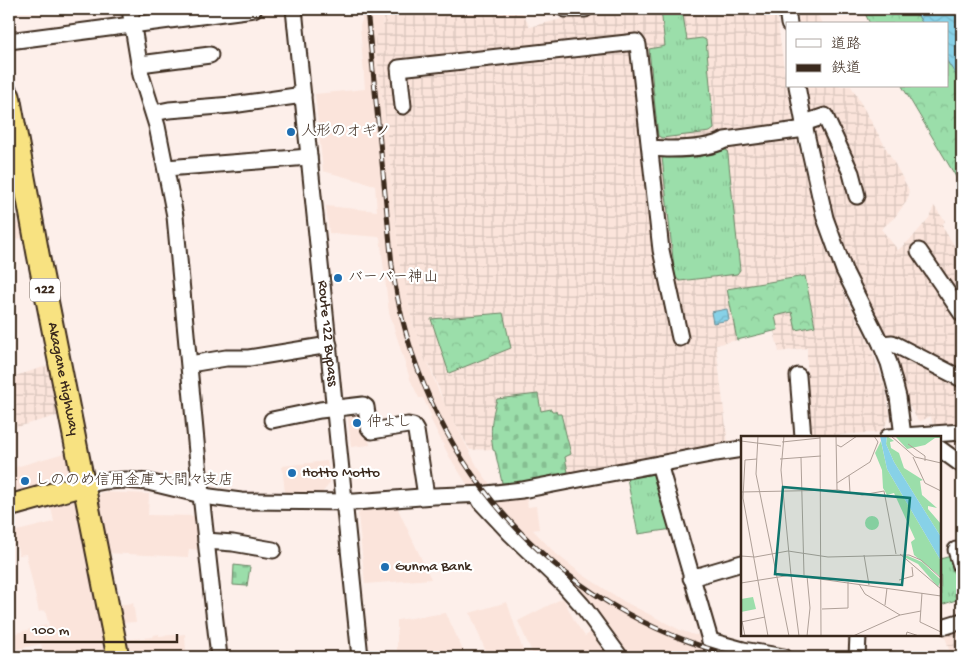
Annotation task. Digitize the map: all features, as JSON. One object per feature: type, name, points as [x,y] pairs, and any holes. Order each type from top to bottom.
[{"type":"highway","name":"Akagane Highway","points":[[9,96],[84,485]]},
{"type":"highway","points":[[9,506],[84,485]]},
{"type":"highway","name":"122","points":[[84,485],[118,657]]},
{"type":"street","points":[[130,9],[143,81],[154,113],[175,216],[218,657]]},
{"type":"street","points":[[9,41],[254,9]]},
{"type":"street","name":"Route 122 Bypass","points":[[294,9],[360,657]]},
{"type":"street","points":[[565,9],[585,9]]},
{"type":"street","points":[[787,9],[789,22]]},
{"type":"street","points":[[404,106],[399,68],[636,42],[638,45],[651,149],[661,250],[680,338]]},
{"type":"street","points":[[140,64],[210,55]]},
{"type":"street","points":[[797,88],[819,196],[831,238],[854,292],[881,344],[895,384],[901,411],[897,436]]},
{"type":"street","points":[[154,113],[302,95]]},
{"type":"street","points":[[651,149],[660,147],[669,150],[715,145],[724,140],[804,126],[825,116],[851,173],[857,196]]},
{"type":"street","points":[[166,168],[309,157]]},
{"type":"street","points":[[919,251],[962,314]]},
{"type":"street","points":[[881,344],[892,343],[962,379]]},
{"type":"street","points":[[190,364],[328,345]]},
{"type":"street","points":[[798,376],[803,436]]},
{"type":"street","points":[[272,420],[320,410],[365,405],[372,431],[408,425],[415,428],[430,496]]},
{"type":"street","points":[[934,436],[962,432]]},
{"type":"street","points":[[84,485],[111,480],[132,480],[201,495],[252,502],[393,500],[540,488],[724,451],[741,450]]},
{"type":"street","points":[[941,450],[962,465]]},
{"type":"street","points":[[659,464],[715,657]]},
{"type":"street","points":[[478,494],[481,502],[511,534],[564,584],[620,657]]},
{"type":"street","points":[[206,541],[233,543],[273,550]]},
{"type":"street","points":[[956,550],[962,569]]},
{"type":"street","points":[[691,578],[741,563]]},
{"type":"street","points":[[946,626],[962,621]]},
{"type":"street","points":[[857,657],[858,636]]},
{"type":"street","points":[[710,641],[743,650],[784,657]]},
{"type":"shaded area","points":[[362,9],[381,9],[383,29],[375,43],[385,115],[401,276],[404,275],[411,316],[426,362],[428,362],[438,390],[477,466],[492,487],[470,489],[449,456],[430,418],[432,417],[423,398],[419,398],[410,379],[389,312],[380,237],[329,233],[326,206],[377,211],[375,185],[323,171],[315,94],[365,89],[360,25]]},
{"type":"shaded area","points":[[449,9],[520,9],[530,27],[569,17],[629,9],[776,9],[786,88],[821,237],[848,302],[871,347],[886,391],[890,416],[882,432],[807,436],[807,348],[779,352],[774,331],[716,345],[728,444],[568,473],[565,457],[571,454],[561,414],[541,411],[538,394],[492,415],[490,430],[493,449],[470,450],[446,407],[429,363],[426,363],[411,316],[404,276],[401,276],[385,115],[375,43],[377,29],[383,29],[382,15]]},
{"type":"shaded area","points":[[797,9],[815,9],[821,22],[798,22]]},
{"type":"shaded area","points":[[804,88],[852,88],[885,146],[883,147],[886,148],[908,188],[907,201],[894,218],[881,229],[898,250],[912,238],[929,218],[934,206],[945,221],[943,228],[962,257],[962,423],[937,425],[932,423],[931,416],[921,421],[917,419],[903,394],[836,233]]},
{"type":"shaded area","points":[[22,222],[25,237],[9,241],[9,225]]},
{"type":"shaded area","points":[[50,365],[60,415],[17,427],[14,412],[9,413],[9,378]]},
{"type":"shaded area","points":[[363,407],[370,445],[351,447],[347,410]]},
{"type":"shaded area","points":[[68,452],[72,469],[70,481],[9,499],[9,469]]},
{"type":"shaded area","points":[[327,461],[330,483],[322,493],[285,493],[282,466]]},
{"type":"shaded area","points":[[102,492],[149,494],[148,515],[198,516],[201,550],[189,549],[188,557],[107,553],[97,498]]},
{"type":"shaded area","points":[[77,494],[107,653],[105,657],[45,657],[41,644],[9,651],[9,635],[46,625],[46,627],[49,626],[45,610],[39,612],[26,554],[19,555],[13,532],[54,522],[50,502]]},
{"type":"shaded area","points":[[526,495],[528,507],[536,506],[539,529],[533,530],[555,553],[583,575],[625,602],[680,630],[694,635],[702,634],[709,657],[622,657],[485,501]]},
{"type":"shaded area","points":[[397,507],[431,579],[365,584],[358,514],[363,508]]},
{"type":"shaded area","points":[[563,598],[575,622],[585,636],[597,629],[617,657],[534,657],[518,621]]},
{"type":"shaded area","points":[[507,602],[525,657],[488,657],[470,613]]},
{"type":"shaded area","points":[[133,603],[136,622],[120,623],[116,605]]},
{"type":"shaded area","points":[[446,613],[466,657],[397,657],[397,620]]},
{"type":"shaded area","points":[[962,625],[962,657],[951,657],[944,632]]},
{"type":"shaded area","points":[[159,634],[159,636],[185,634],[186,652],[132,657],[126,653],[124,640],[153,637]]},
{"type":"green space","points":[[661,9],[682,9],[687,40],[702,38],[706,40],[714,129],[710,132],[662,138],[658,136],[649,49],[665,46]]},
{"type":"green space","points":[[863,9],[914,9],[922,22],[869,22]]},
{"type":"green space","points":[[948,63],[962,84],[962,187],[903,88],[948,88]]},
{"type":"green space","points":[[727,150],[728,155],[740,270],[737,274],[680,281],[675,277],[662,157],[665,154]]},
{"type":"green space","points":[[805,276],[815,326],[796,330],[792,312],[775,316],[778,330],[737,340],[727,289]]},
{"type":"green space","points":[[503,313],[511,348],[449,373],[431,319]]},
{"type":"green space","points":[[538,394],[541,411],[551,409],[556,411],[557,414],[561,414],[571,454],[565,457],[569,477],[503,487],[495,451],[493,450],[492,436],[492,419],[497,399]]},
{"type":"green space","points":[[655,474],[673,529],[638,534],[627,478]]},
{"type":"green space","points":[[955,555],[962,576],[962,598],[941,605],[941,559]]},
{"type":"green space","points":[[234,565],[250,567],[247,586],[233,585]]},
{"type":"water","points":[[914,9],[962,9],[962,84],[948,63],[948,22],[922,22]]},
{"type":"water","points":[[727,309],[729,320],[713,323],[711,312]]},
{"type":"railway","points":[[367,9],[392,265],[407,335],[431,400],[463,461],[504,515],[553,563],[609,603],[671,634],[739,657]]},
{"type":"place","name":"人形のオギノ","points":[[291,132]]},
{"type":"place","name":"バーバー神山","points":[[338,278]]},
{"type":"place","name":"仲よし","points":[[357,423]]},
{"type":"place","name":"Hotto Motto","points":[[292,473]]},
{"type":"place","name":"しののめ信用金庫 大間々支店","points":[[25,481]]},
{"type":"place","name":"Gunma Bank","points":[[385,567]]}]
